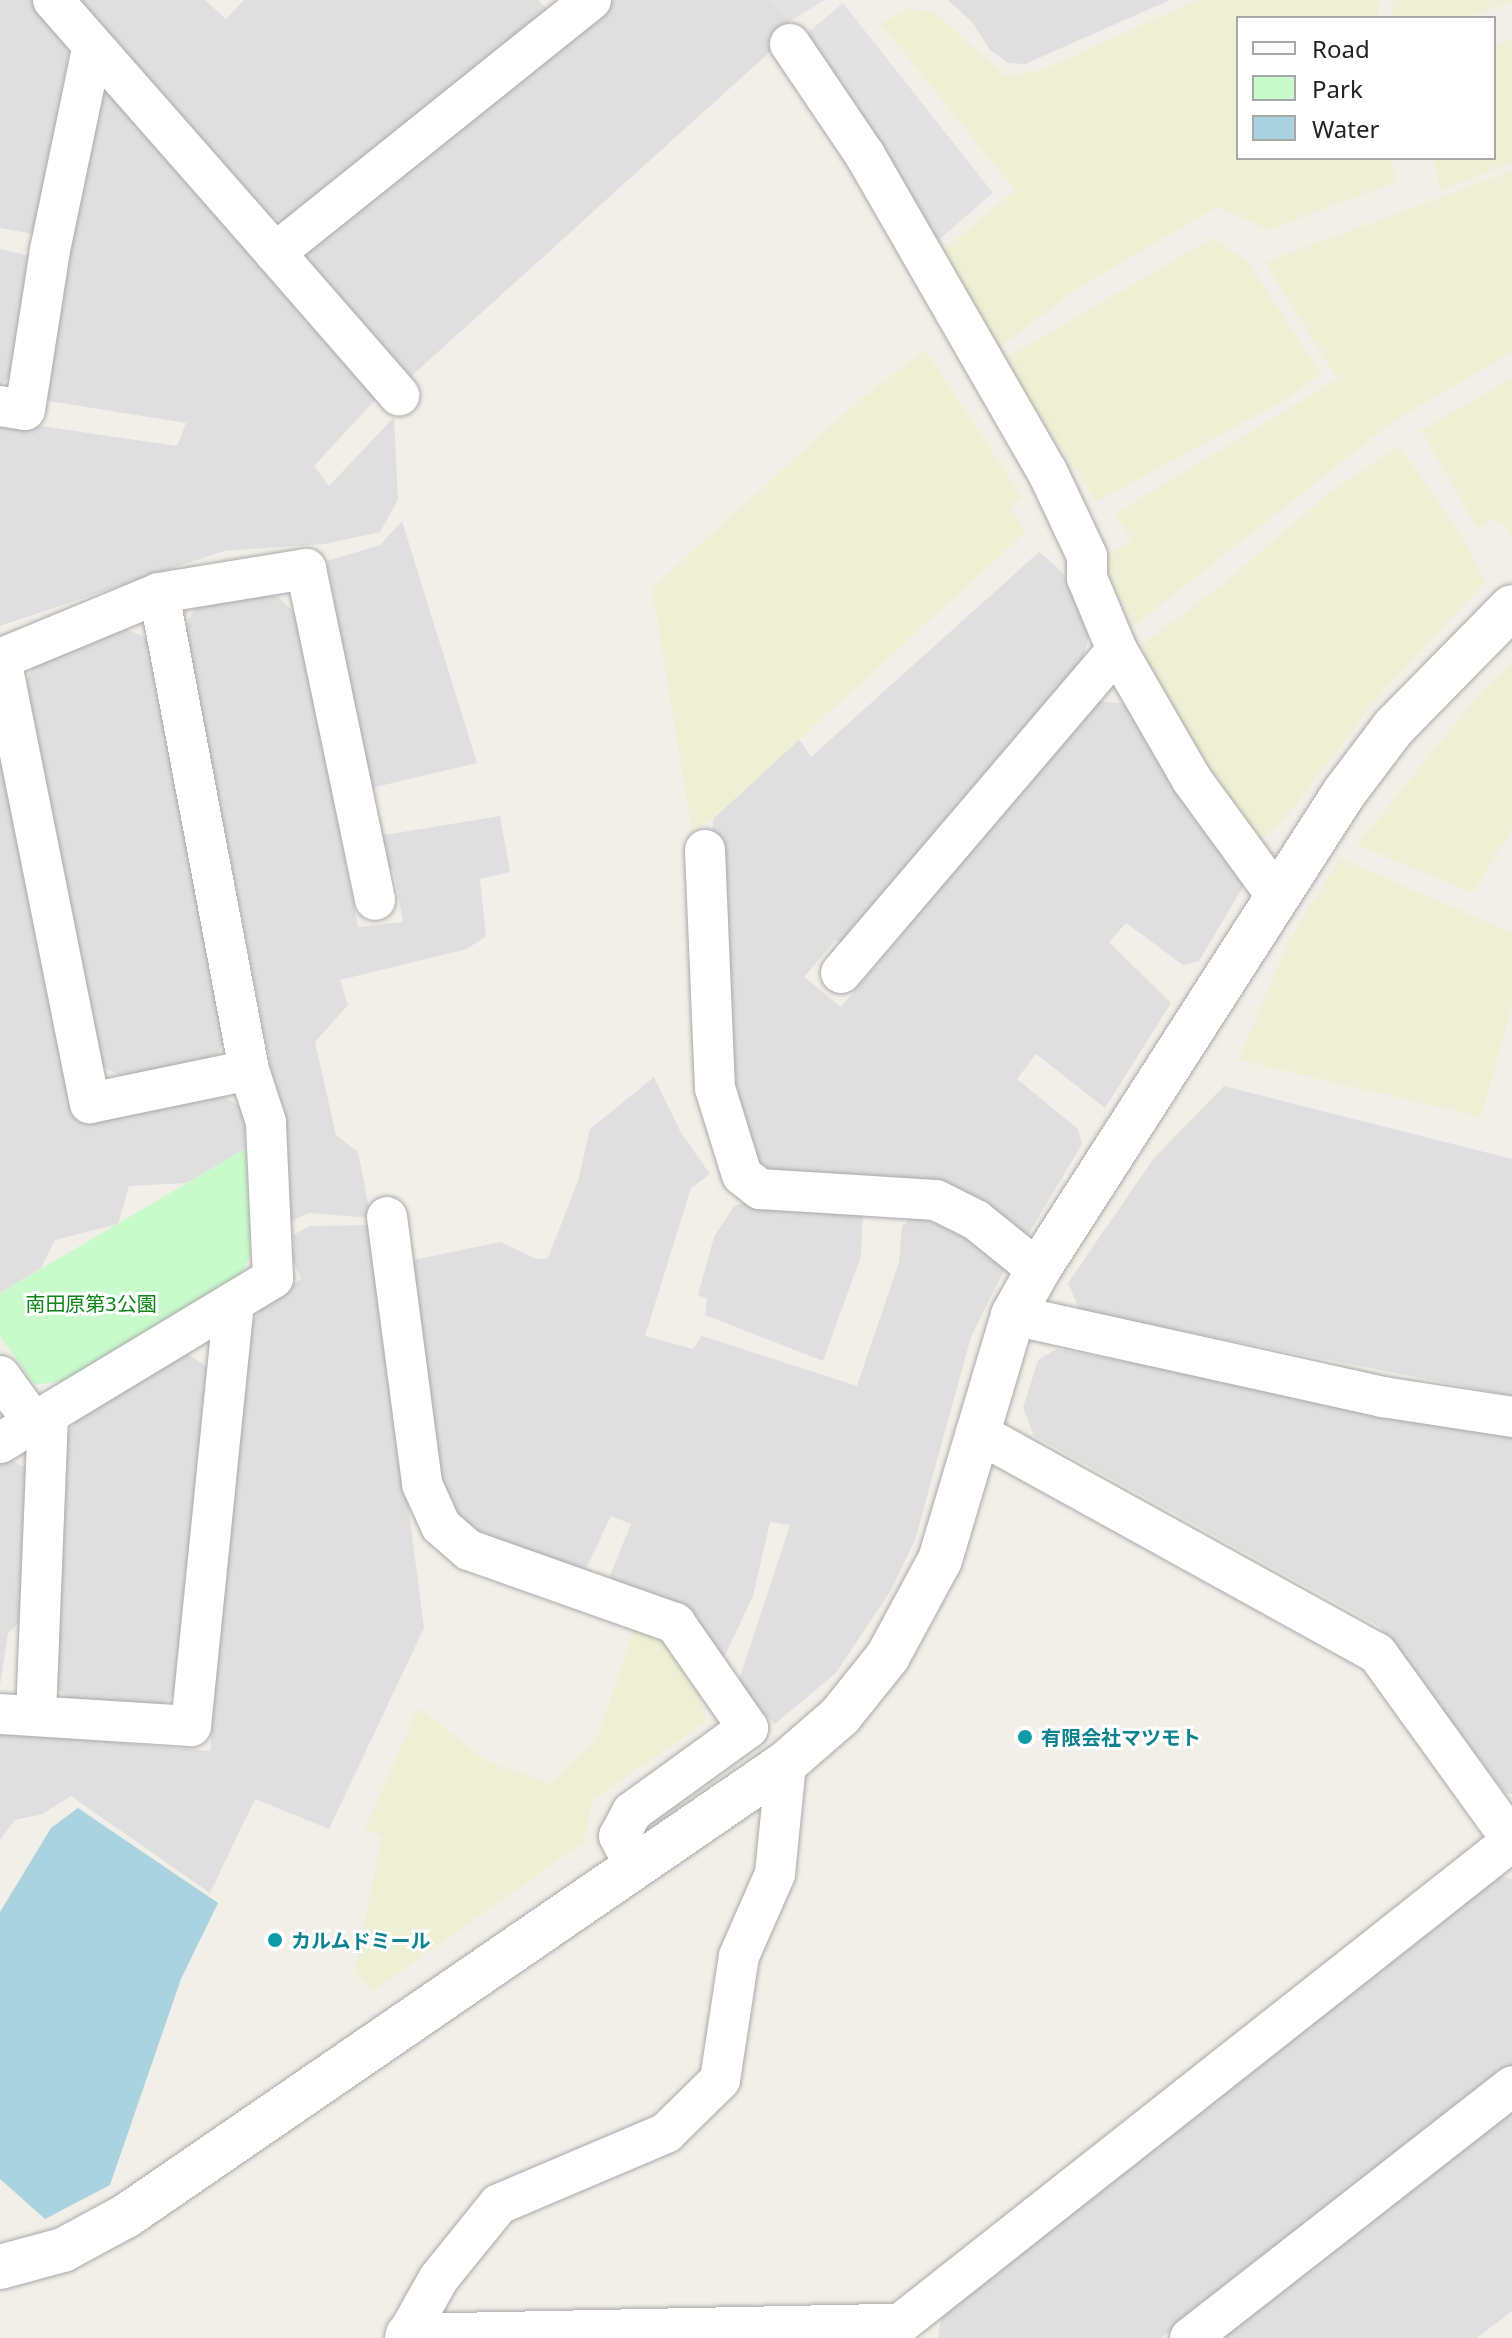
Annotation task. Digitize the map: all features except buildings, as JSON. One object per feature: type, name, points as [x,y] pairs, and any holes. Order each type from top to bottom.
[{"type":"street","points":[[53,0],[92,49],[399,395]]},
{"type":"street","points":[[275,253],[570,6]]},
{"type":"street","points":[[790,44],[865,155],[1047,471],[1087,556],[1087,578],[1117,650],[1192,780],[1276,895]]},
{"type":"street","points":[[0,406],[25,410],[50,250],[92,49]]},
{"type":"street","points":[[249,1070],[90,1103],[1,659],[159,593],[306,569],[375,900]]},
{"type":"street","points":[[0,1443],[273,1278],[266,1122],[249,1070],[159,593]]},
{"type":"street","points":[[0,2267],[63,2250],[126,2216],[786,1763],[840,1716],[888,1656],[940,1560],[1013,1315],[1038,1270],[1276,895],[1394,727],[1512,607]]},
{"type":"street","points":[[841,973],[1117,650]]},
{"type":"street","points":[[705,850],[715,1088],[742,1175],[760,1189],[936,1200],[976,1220],[1038,1270]]},
{"type":"street","points":[[387,1217],[422,1484],[441,1526],[469,1550],[675,1623],[748,1728],[632,1812],[619,1836],[635,1866]]},
{"type":"street","points":[[0,1376],[41,1418],[18,1714],[191,1726],[234,1302]]},
{"type":"street","points":[[1013,1315],[1383,1397],[1512,1417]]},
{"type":"street","points":[[406,2336],[905,2331],[1512,1841],[1377,1653],[976,1432]]},
{"type":"street","points":[[406,2336],[439,2278],[499,2204],[666,2133],[720,2080],[739,1956],[775,1874],[786,1763]]},
{"type":"street","points":[[1190,2338],[1512,2086]]},
{"type":"shaded area","points":[[0,0],[40,0],[57,20],[69,51],[38,235],[0,228]]},
{"type":"shaded area","points":[[71,0],[205,0],[226,19],[244,0],[538,0],[547,9],[285,222],[253,210]]},
{"type":"shaded area","points":[[606,0],[770,0],[790,21],[773,49],[406,381],[304,265],[308,241]]},
{"type":"shaded area","points":[[770,0],[825,0],[790,21]]},
{"type":"shaded area","points":[[948,0],[1170,0],[1025,64],[1009,63],[990,50],[972,22]]},
{"type":"shaded area","points":[[843,3],[993,193],[934,244],[805,35]]},
{"type":"shaded area","points":[[108,81],[375,382],[375,400],[314,466],[329,486],[394,417],[398,500],[380,532],[325,544],[224,551],[0,626],[0,420],[177,446],[186,423],[49,401],[42,392],[95,86]]},
{"type":"shaded area","points":[[0,249],[35,257],[13,374],[0,385]]},
{"type":"shaded area","points":[[402,521],[477,763],[367,789],[327,561],[380,545]]},
{"type":"shaded area","points":[[1039,552],[1062,572],[1090,630],[1083,659],[844,944],[836,940],[804,977],[841,1007],[1096,701],[1127,704],[1193,817],[1244,885],[1199,961],[1183,965],[1126,923],[1109,942],[1171,1003],[1105,1108],[1036,1054],[1017,1079],[1078,1129],[1082,1144],[1025,1240],[760,1170],[742,1150],[711,857],[713,819],[799,739],[811,757]]},
{"type":"shaded area","points":[[233,592],[278,597],[299,617],[358,927],[403,922],[394,871],[383,863],[378,836],[500,816],[510,872],[480,879],[486,936],[467,949],[340,980],[348,1005],[315,1042],[336,1135],[358,1152],[371,1218],[309,1213],[287,1223],[281,1120],[185,627],[198,603]]},
{"type":"shaded area","points":[[120,625],[155,643],[226,1037],[213,1064],[124,1078],[98,1064],[25,684],[39,655]]},
{"type":"shaded area","points":[[0,725],[78,1122],[212,1090],[245,1109],[245,1149],[187,1183],[129,1186],[118,1224],[55,1240],[41,1268],[0,1293]]},
{"type":"shaded area","points":[[654,1077],[681,1133],[710,1174],[691,1188],[645,1336],[693,1349],[702,1336],[857,1386],[899,1262],[902,1226],[913,1216],[968,1235],[1007,1264],[971,1337],[915,1540],[891,1590],[836,1673],[775,1724],[737,1686],[790,1525],[770,1522],[753,1596],[720,1666],[606,1585],[631,1524],[611,1516],[583,1575],[473,1533],[435,1485],[404,1262],[500,1242],[537,1259],[548,1258],[578,1181],[590,1129]]},
{"type":"shaded area","points":[[1224,1086],[1512,1159],[1512,1396],[1080,1311],[1068,1283],[1154,1158]]},
{"type":"shaded area","points":[[753,1200],[793,1210],[854,1215],[863,1211],[861,1256],[823,1361],[705,1315],[707,1299],[698,1295],[714,1237],[734,1206]]},
{"type":"shaded area","points":[[372,1225],[424,1628],[329,1829],[255,1799],[210,1893],[71,1796],[42,1814],[15,1820],[0,1840],[0,1732],[210,1751],[244,1334],[266,1302],[301,1279],[289,1251],[294,1247],[293,1235],[310,1226]]},
{"type":"shaded area","points":[[1057,1349],[1512,1432],[1512,1794],[1505,1793],[1380,1627],[1034,1436],[1023,1408],[1038,1360]]},
{"type":"shaded area","points":[[182,1350],[207,1367],[179,1691],[154,1711],[73,1703],[49,1680],[65,1436],[80,1416]]},
{"type":"shaded area","points":[[9,1459],[36,1473],[23,1619],[8,1633],[0,1686],[0,1465]]},
{"type":"shaded area","points":[[1496,1875],[1512,1879],[1512,2065],[1161,2338],[938,2338],[943,2308]]},
{"type":"shaded area","points":[[1512,2111],[1512,2311],[1477,2338],[1219,2338]]},
{"type":"green space","points":[[1197,0],[1379,0],[1378,16],[1236,16],[1236,160],[1391,160],[1395,182],[1269,230],[1217,207],[1078,288],[996,350],[940,253],[1015,190],[881,24],[909,8],[934,12],[1006,76],[1042,70]]},
{"type":"green space","points":[[1393,0],[1512,0],[1472,16],[1392,16]]},
{"type":"green space","points":[[1512,38],[1512,162],[1440,191],[1434,160],[1496,160],[1496,45]]},
{"type":"green space","points":[[1512,171],[1512,352],[1394,421],[1133,627],[1102,560],[1131,540],[1115,514],[1337,379],[1265,262]]},
{"type":"green space","points":[[1213,238],[1249,263],[1321,373],[1287,399],[1096,502],[1004,359]]},
{"type":"green space","points":[[925,350],[1022,497],[1010,509],[1026,532],[713,819],[692,831],[652,588],[857,402]]},
{"type":"green space","points":[[1512,378],[1512,538],[1506,526],[1493,519],[1477,528],[1421,430]]},
{"type":"green space","points":[[1399,446],[1461,535],[1486,583],[1384,689],[1284,820],[1260,840],[1178,719],[1141,645],[1227,581],[1331,491]]},
{"type":"green space","points":[[1512,662],[1512,829],[1473,893],[1357,845],[1479,694]]},
{"type":"green space","points":[[1340,858],[1512,933],[1512,1007],[1481,1117],[1238,1060],[1289,940]]},
{"type":"green space","name":"南田原第3公園","points":[[245,1149],[253,1249],[239,1279],[67,1380],[35,1385],[0,1336],[0,1293]]},
{"type":"green space","points":[[636,1624],[664,1635],[688,1665],[707,1721],[592,1801],[584,1842],[373,1991],[355,1970],[382,1836],[365,1829],[418,1707],[486,1761],[551,1784],[596,1740]]},
{"type":"water","points":[[78,1808],[218,1903],[181,1979],[110,2185],[45,2219],[0,2179],[0,1912],[51,1828]]},
{"type":"place","name":"有限会社マツモト","points":[[1025,1737]]},
{"type":"place","name":"カルムドミール","points":[[275,1940]]}]
